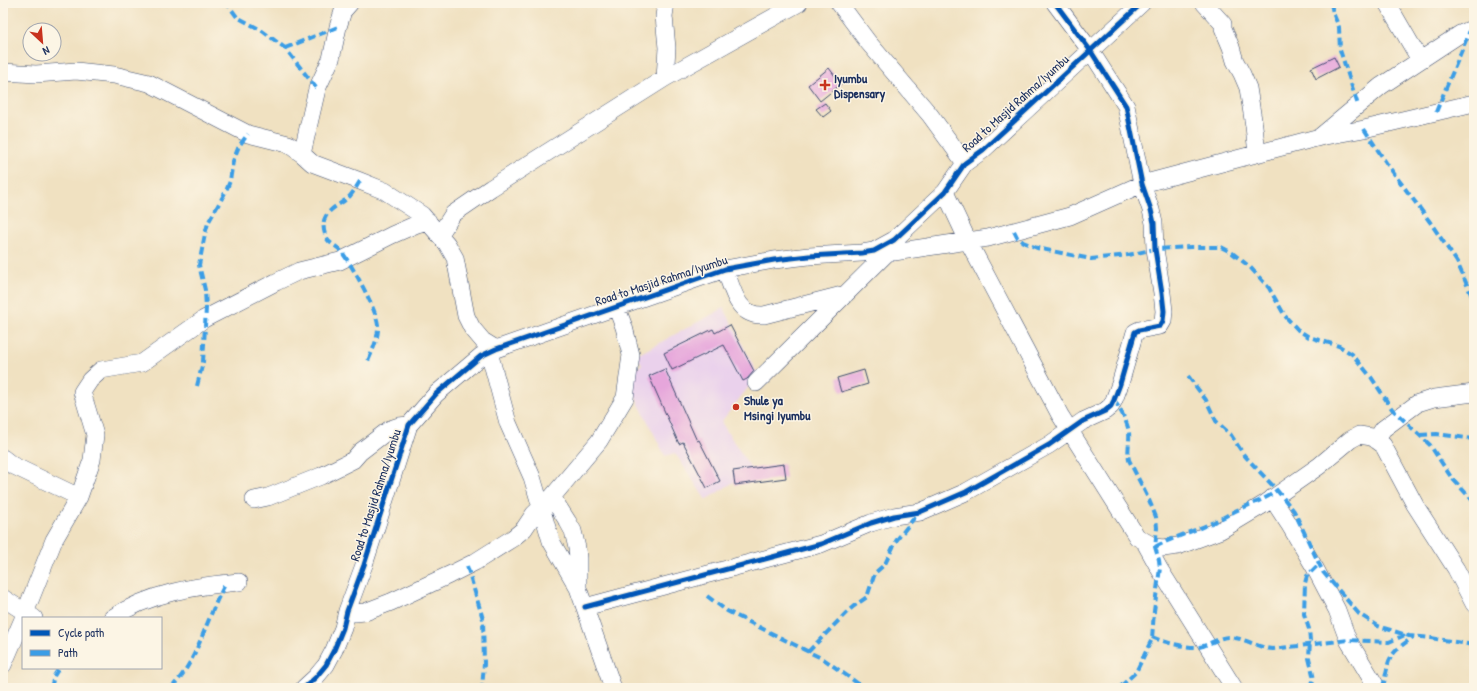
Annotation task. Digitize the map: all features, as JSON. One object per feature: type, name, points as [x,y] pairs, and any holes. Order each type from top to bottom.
[{"type":"street","points":[[302,154],[316,89],[331,59],[343,11],[350,3]]},
{"type":"street","points":[[664,78],[667,48],[664,16],[666,3]]},
{"type":"street","points":[[3,598],[27,617],[54,540],[79,497],[92,460],[95,435],[82,392],[90,380],[100,370],[142,363],[204,319],[299,270],[340,261],[417,224],[433,228],[444,228],[453,214],[498,183],[664,78],[799,3]]},
{"type":"street","points":[[839,3],[868,42],[930,115],[965,163]]},
{"type":"street","points":[[585,607],[821,544],[871,523],[894,516],[920,512],[966,492],[1014,466],[1049,445],[1087,418],[1105,411],[1111,406],[1120,384],[1135,332],[1160,326],[1163,321],[1162,292],[1154,249],[1154,223],[1142,184],[1126,106],[1090,50],[1055,3]]},
{"type":"street","name":"Road to Masjid Rahma/Iyumbu","points":[[314,684],[334,650],[343,628],[347,611],[364,565],[408,425],[436,394],[480,356],[492,350],[725,269],[774,260],[881,252],[944,192],[965,163],[983,150],[1142,3]]},
{"type":"street","points":[[1204,3],[1223,24],[1223,28],[1231,46],[1235,61],[1248,88],[1257,154]]},
{"type":"street","points":[[1387,3],[1420,60]]},
{"type":"street","points":[[1320,137],[1381,86],[1460,34],[1474,28]]},
{"type":"street","points":[[3,72],[36,74],[76,70],[114,75],[149,83],[248,134],[288,144],[312,163],[385,192],[422,215],[447,244],[455,258],[466,316],[472,328],[492,350],[508,423],[532,477],[547,502],[568,522],[574,536],[578,558],[578,588]]},
{"type":"street","points":[[756,383],[846,294],[881,252],[988,238],[1070,216],[1142,184],[1320,137],[1474,103]]},
{"type":"street","points":[[944,192],[968,241],[1069,431],[1137,537],[1154,547],[1163,548],[1178,546],[1221,530],[1319,466],[1350,440],[1359,435],[1372,437],[1383,445],[1415,505],[1456,568],[1474,604]]},
{"type":"street","points":[[725,269],[735,297],[751,315],[764,315],[846,294]]},
{"type":"street","points":[[347,611],[355,613],[365,612],[391,602],[467,566],[520,534],[534,514],[547,502],[600,441],[625,398],[631,355],[624,327],[616,306]]},
{"type":"street","points":[[1376,440],[1383,429],[1418,403],[1434,398],[1474,393]]},
{"type":"street","points":[[254,500],[268,497],[321,476],[354,460],[365,448],[390,429],[408,425]]},
{"type":"street","points":[[3,458],[12,465],[79,497]]},
{"type":"street","points":[[1272,498],[1315,568],[1337,610],[1348,640],[1377,688]]},
{"type":"street","points":[[547,502],[551,541],[578,588],[613,688]]},
{"type":"street","points":[[1144,541],[1160,570],[1234,688]]},
{"type":"street","points":[[114,617],[125,610],[167,593],[210,585],[239,582]]},
{"type":"street","points":[[3,665],[22,627]]},
{"type":"shaded area","points":[[724,308],[758,375],[721,422],[752,470],[706,500],[675,453],[665,456],[624,374],[642,365],[637,355]]},
{"type":"building","points":[[1334,57],[1339,67],[1316,79],[1311,68]]},
{"type":"building","name":"Iyumbu Dispensary","points":[[829,68],[841,84],[820,101],[808,85]]},
{"type":"building","points":[[825,103],[831,111],[823,117],[816,109]]},
{"type":"building","points":[[730,325],[754,371],[747,379],[743,381],[724,345],[672,370],[664,353],[713,329],[715,333]]},
{"type":"building","points":[[665,369],[697,441],[699,440],[720,481],[707,488],[683,442],[679,444],[649,376]]},
{"type":"building","points":[[864,370],[868,384],[841,392],[837,378]]},
{"type":"building","points":[[784,464],[786,478],[735,485],[733,471]]},
{"type":"marked path","points":[[223,3],[229,6],[237,17],[261,30],[285,48],[317,89]]},
{"type":"marked path","points":[[1331,3],[1333,13],[1339,27],[1340,50],[1358,105]]},
{"type":"marked path","points":[[1436,112],[1474,21]]},
{"type":"marked path","points":[[285,48],[338,27]]},
{"type":"marked path","points":[[1364,129],[1389,167],[1430,222],[1457,262],[1474,301]]},
{"type":"marked path","points":[[197,386],[203,362],[206,308],[205,290],[199,265],[205,234],[208,223],[230,181],[233,161],[239,146],[248,134]]},
{"type":"marked path","points":[[360,181],[350,196],[327,214],[324,220],[324,231],[327,239],[338,248],[346,258],[373,308],[378,330],[375,344],[367,363]]},
{"type":"marked path","points":[[1014,231],[1017,237],[1023,242],[1037,248],[1091,259],[1128,255],[1155,249],[1192,247],[1221,247],[1231,252],[1250,267],[1269,288],[1285,316],[1298,330],[1309,337],[1339,346],[1352,354],[1371,377],[1392,409],[1430,445],[1451,477],[1474,502]]},
{"type":"marked path","points":[[1188,376],[1206,400],[1216,421],[1231,435],[1244,455],[1294,511],[1323,572],[1359,614],[1378,626],[1409,636],[1474,645]]},
{"type":"marked path","points":[[1114,400],[1123,415],[1128,428],[1129,460],[1156,517],[1157,528],[1155,547],[1160,568],[1152,639],[1136,672],[1119,688]]},
{"type":"marked path","points":[[1420,435],[1437,434],[1474,439]]},
{"type":"marked path","points":[[1155,547],[1264,499],[1277,490]]},
{"type":"marked path","points":[[808,652],[846,613],[867,597],[875,573],[885,564],[896,541],[918,513]]},
{"type":"marked path","points":[[1310,688],[1314,679],[1309,658],[1309,629],[1304,614],[1305,583],[1307,576],[1319,564]]},
{"type":"marked path","points":[[467,566],[483,619],[484,664],[482,688]]},
{"type":"marked path","points":[[171,688],[189,665],[226,583]]},
{"type":"marked path","points":[[707,596],[727,611],[825,660],[864,688]]},
{"type":"marked path","points":[[1152,637],[1170,643],[1192,647],[1203,646],[1219,639],[1229,637],[1241,639],[1262,647],[1273,649],[1348,640],[1389,642],[1405,635]]},
{"type":"marked path","points":[[1382,688],[1388,663],[1393,654],[1413,637]]},
{"type":"marked path","points":[[51,688],[54,676],[58,669]]},
{"type":"cycle path","points":[[585,607],[821,544],[871,523],[894,516],[920,512],[966,492],[1049,445],[1083,421],[1105,411],[1111,406],[1120,384],[1135,332],[1160,326],[1163,321],[1164,311],[1155,249],[1154,223],[1142,184],[1126,106],[1090,50],[1055,3]]},
{"type":"cycle path","points":[[304,688],[326,665],[343,628],[347,611],[364,565],[409,425],[436,394],[481,356],[496,349],[725,269],[774,260],[874,251],[894,240],[945,192],[965,163],[983,150],[1142,3]]},
{"type":"place","name":"Iyumbu Dispensary","points":[[825,85]]},
{"type":"place","name":"Shule ya Msingi Iyumbu","points":[[736,407]]}]
